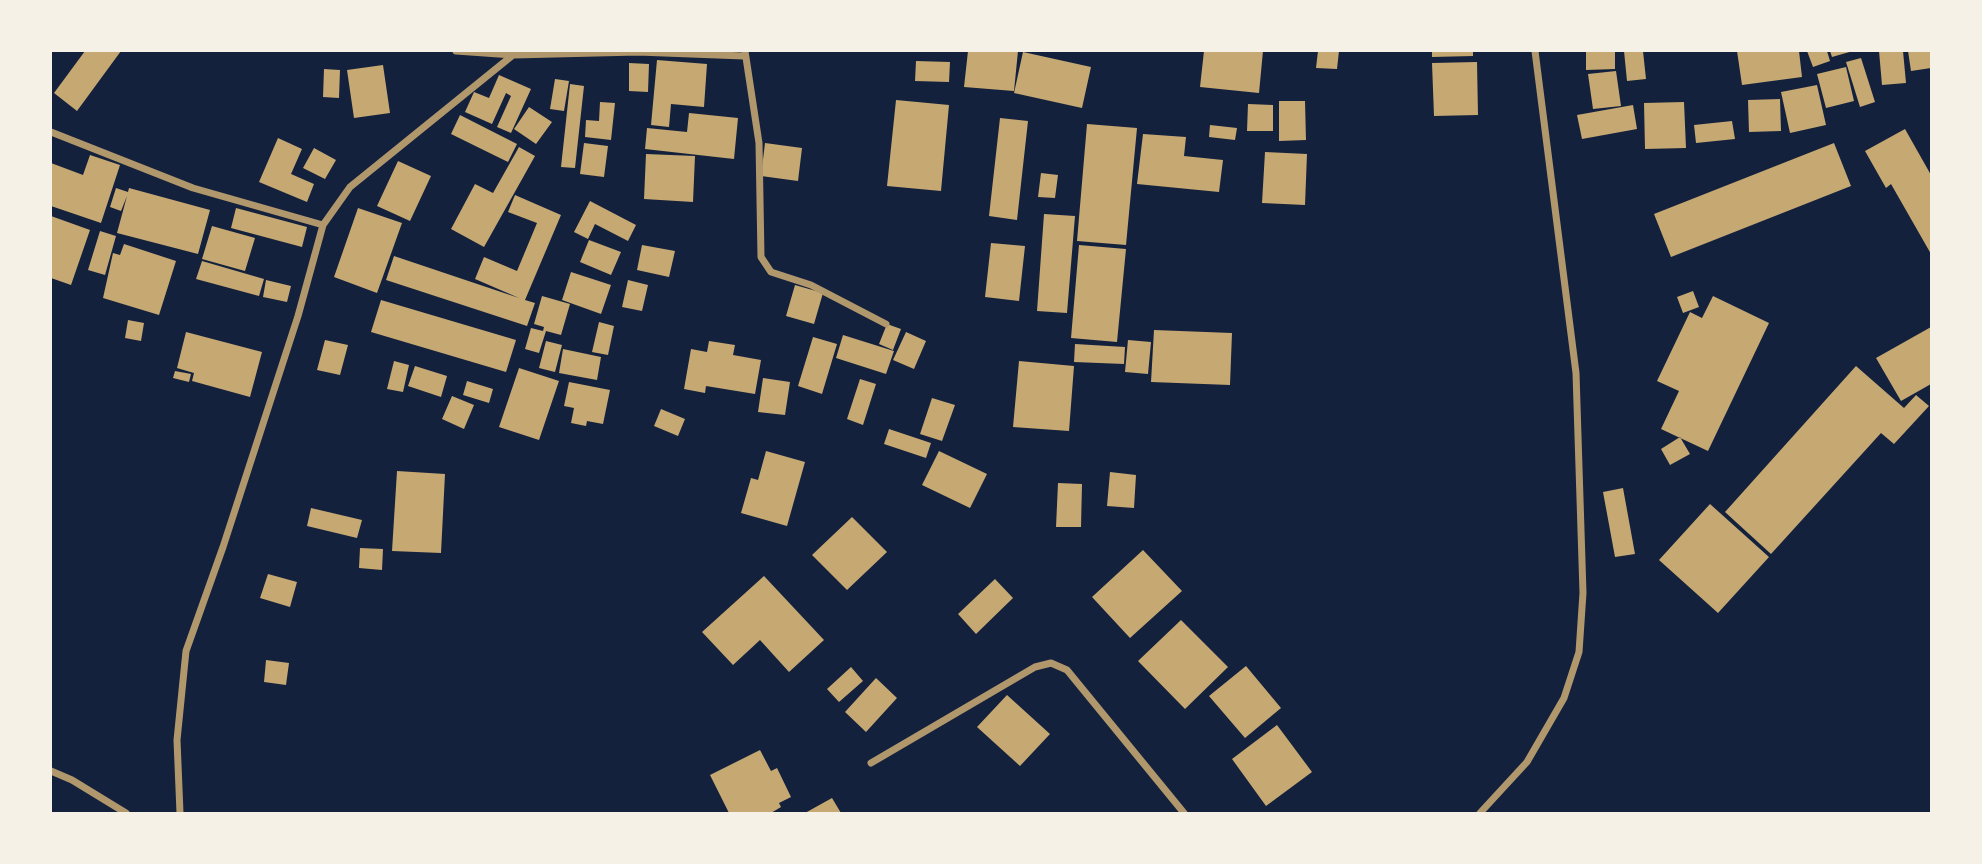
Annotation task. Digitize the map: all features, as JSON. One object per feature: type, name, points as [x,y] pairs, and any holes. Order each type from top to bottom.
[{"type":"street","points":[[456,51],[513,55],[745,53],[759,143],[761,257],[771,272],[811,285],[886,324]]},
{"type":"street","points":[[1480,813],[1527,762],[1558,709],[1579,652],[1580,640],[1582,519],[1576,373],[1535,51]]},
{"type":"street","points":[[180,813],[177,740],[186,650],[223,547],[298,316],[323,225],[350,187],[513,55]]},
{"type":"street","points":[[51,132],[193,188],[323,225]]},
{"type":"street","points":[[871,763],[1035,667],[1051,663],[1067,670],[1184,813]]},
{"type":"street","points":[[51,771],[72,780],[126,813]]},
{"type":"building","points":[[85,51],[121,51],[77,111],[54,93]]},
{"type":"building","points":[[968,51],[1018,51],[1014,91],[964,87]]},
{"type":"building","points":[[1204,51],[1263,51],[1259,93],[1200,87]]},
{"type":"building","points":[[1318,51],[1339,51],[1337,69],[1316,68]]},
{"type":"building","points":[[1432,51],[1473,51],[1473,56],[1432,57]]},
{"type":"building","points":[[1586,51],[1615,51],[1615,69],[1586,70]]},
{"type":"building","points":[[1624,51],[1643,51],[1646,79],[1627,81]]},
{"type":"building","points":[[1737,51],[1799,51],[1802,77],[1742,85]]},
{"type":"building","points":[[1807,51],[1827,51],[1830,61],[1813,67]]},
{"type":"building","points":[[1830,51],[1853,51],[1832,57]]},
{"type":"building","points":[[1879,51],[1903,51],[1906,83],[1882,85]]},
{"type":"building","points":[[1908,51],[1931,51],[1931,68],[1911,71]]},
{"type":"building","points":[[1023,52],[1091,67],[1082,108],[1014,93]]},
{"type":"building","points":[[1861,58],[1875,102],[1860,107],[1846,62]]},
{"type":"building","points":[[657,60],[707,64],[704,107],[671,104],[669,127],[651,125]]},
{"type":"building","points":[[916,61],[950,62],[949,82],[915,81]]},
{"type":"building","points":[[1477,62],[1478,115],[1434,116],[1432,63]]},
{"type":"building","points":[[629,63],[649,64],[648,92],[629,91]]},
{"type":"building","points":[[383,65],[390,113],[354,118],[347,70]]},
{"type":"building","points":[[1846,67],[1854,101],[1826,108],[1817,74]]},
{"type":"building","points":[[324,69],[340,70],[339,98],[323,97]]},
{"type":"building","points":[[1616,71],[1621,106],[1593,109],[1588,74]]},
{"type":"building","points":[[499,75],[531,89],[511,133],[497,127],[511,96],[506,93],[492,124],[465,112],[474,92],[489,98]]},
{"type":"building","points":[[555,79],[569,81],[564,111],[550,109]]},
{"type":"building","points":[[570,84],[584,86],[575,168],[561,167]]},
{"type":"building","points":[[1817,85],[1826,125],[1790,133],[1781,92]]},
{"type":"building","points":[[1780,99],[1781,131],[1749,132],[1748,100]]},
{"type":"building","points":[[896,100],[949,105],[941,191],[887,186]]},
{"type":"building","points":[[1279,101],[1305,101],[1306,140],[1279,141]]},
{"type":"building","points":[[600,102],[615,103],[611,140],[585,137],[586,120],[599,121]]},
{"type":"building","points":[[1684,102],[1686,148],[1645,149],[1644,103]]},
{"type":"building","points":[[1248,104],[1273,105],[1273,131],[1247,131]]},
{"type":"building","points":[[1633,105],[1637,129],[1582,139],[1577,115]]},
{"type":"building","points":[[529,107],[552,122],[536,144],[514,129]]},
{"type":"building","points":[[689,113],[738,118],[734,159],[645,149],[647,128],[687,132]]},
{"type":"building","points":[[460,115],[517,144],[508,162],[451,134]]},
{"type":"building","points":[[1000,118],[1028,121],[1017,220],[989,216]]},
{"type":"building","points":[[1732,121],[1735,139],[1696,143],[1694,125]]},
{"type":"building","points":[[1087,124],[1137,128],[1126,245],[1077,241]]},
{"type":"building","points":[[1210,125],[1237,128],[1235,140],[1209,137]]},
{"type":"building","points":[[1905,129],[1931,175],[1931,254],[1891,184],[1886,188],[1865,151]]},
{"type":"building","points":[[1143,134],[1186,137],[1184,156],[1223,160],[1219,192],[1137,184]]},
{"type":"building","points":[[278,138],[302,149],[291,174],[314,184],[307,202],[259,182]]},
{"type":"building","points":[[584,143],[608,146],[604,177],[580,174]]},
{"type":"building","points":[[765,143],[802,148],[798,181],[761,176]]},
{"type":"building","points":[[1834,143],[1851,186],[1671,257],[1654,214]]},
{"type":"building","points":[[519,147],[535,156],[484,247],[451,229],[475,184],[493,193]]},
{"type":"building","points":[[314,148],[336,160],[325,179],[303,168]]},
{"type":"building","points":[[1265,152],[1307,154],[1305,205],[1262,203]]},
{"type":"building","points":[[646,154],[695,156],[693,202],[644,199]]},
{"type":"building","points":[[90,155],[120,165],[101,223],[51,206],[51,163],[83,175]]},
{"type":"building","points":[[398,161],[431,176],[410,221],[377,206]]},
{"type":"building","points":[[1041,173],[1058,175],[1055,198],[1038,197]]},
{"type":"building","points":[[116,188],[128,192],[129,188],[210,210],[198,254],[117,233],[127,196],[121,211],[110,207]]},
{"type":"building","points":[[515,195],[561,215],[525,300],[535,303],[527,326],[386,280],[394,256],[519,298],[475,279],[484,257],[517,271],[537,223],[508,212]]},
{"type":"building","points":[[590,201],[636,225],[628,241],[595,224],[588,239],[574,232]]},
{"type":"building","points":[[236,208],[307,227],[302,247],[231,228]]},
{"type":"building","points":[[358,208],[402,223],[377,293],[334,277]]},
{"type":"building","points":[[1044,214],[1075,216],[1067,313],[1037,311]]},
{"type":"building","points":[[51,216],[90,230],[71,285],[51,278]]},
{"type":"building","points":[[212,226],[255,238],[245,271],[202,259]]},
{"type":"building","points":[[100,231],[116,236],[105,275],[88,270]]},
{"type":"building","points":[[589,240],[621,252],[611,275],[580,262]]},
{"type":"building","points":[[991,243],[1025,246],[1019,301],[985,297]]},
{"type":"building","points":[[124,244],[176,261],[159,315],[103,298],[113,253],[120,255]]},
{"type":"building","points":[[642,245],[675,251],[669,277],[637,270]]},
{"type":"building","points":[[1079,245],[1126,249],[1117,342],[1071,338]]},
{"type":"building","points":[[202,261],[264,279],[259,296],[196,279]]},
{"type":"building","points":[[571,272],[611,285],[601,314],[562,300]]},
{"type":"building","points":[[266,280],[291,286],[287,302],[263,297]]},
{"type":"building","points":[[628,280],[648,285],[642,311],[622,307]]},
{"type":"building","points":[[795,285],[823,293],[814,324],[786,316]]},
{"type":"building","points":[[1693,291],[1699,307],[1683,313],[1677,297]]},
{"type":"building","points":[[542,296],[570,304],[561,335],[546,331],[539,353],[525,349],[531,328],[543,331],[544,327],[534,324]]},
{"type":"building","points":[[1713,296],[1769,323],[1708,451],[1661,429],[1679,391],[1657,381],[1690,312],[1702,318]]},
{"type":"building","points":[[381,300],[516,340],[506,372],[371,332]]},
{"type":"building","points":[[128,320],[144,323],[141,341],[125,338]]},
{"type":"building","points":[[599,322],[614,326],[608,355],[592,352]]},
{"type":"building","points":[[887,324],[901,329],[893,350],[879,344]]},
{"type":"building","points":[[1931,327],[1931,384],[1901,401],[1876,358]]},
{"type":"building","points":[[1154,330],[1232,333],[1230,385],[1151,382]]},
{"type":"building","points":[[186,332],[262,352],[250,397],[192,381],[194,373],[177,368]]},
{"type":"building","points":[[906,332],[926,341],[914,369],[893,360]]},
{"type":"building","points":[[843,335],[894,351],[886,374],[836,358]]},
{"type":"building","points":[[813,337],[837,344],[822,394],[798,386]]},
{"type":"building","points":[[325,340],[348,345],[340,375],[317,370]]},
{"type":"building","points":[[1128,340],[1151,342],[1148,374],[1125,372]]},
{"type":"building","points":[[546,341],[562,345],[555,372],[539,368]]},
{"type":"building","points":[[709,341],[735,345],[733,355],[761,360],[755,394],[706,386],[705,393],[684,389],[691,349],[707,352]]},
{"type":"building","points":[[1075,344],[1125,347],[1124,364],[1074,362]]},
{"type":"building","points":[[563,349],[601,357],[597,380],[559,373]]},
{"type":"building","points":[[394,361],[409,365],[403,392],[387,389]]},
{"type":"building","points":[[1019,361],[1074,366],[1069,431],[1013,427]]},
{"type":"building","points":[[415,366],[447,376],[441,397],[408,386]]},
{"type":"building","points":[[1856,366],[1904,408],[1916,395],[1929,406],[1894,444],[1881,433],[1771,554],[1725,512]]},
{"type":"building","points":[[519,368],[559,381],[539,440],[499,427]]},
{"type":"building","points":[[175,371],[191,374],[189,382],[173,378]]},
{"type":"building","points":[[763,378],[790,382],[785,415],[758,412]]},
{"type":"building","points":[[860,379],[876,384],[863,425],[847,419]]},
{"type":"building","points":[[467,381],[493,389],[489,403],[463,395]]},
{"type":"building","points":[[569,382],[610,390],[603,424],[587,421],[586,426],[571,423],[574,408],[564,406]]},
{"type":"building","points":[[452,396],[474,405],[464,429],[442,419]]},
{"type":"building","points":[[932,398],[955,405],[942,441],[920,434]]},
{"type":"building","points":[[661,409],[685,419],[678,436],[654,426]]},
{"type":"building","points":[[889,429],[931,443],[926,458],[884,444]]},
{"type":"building","points":[[1680,437],[1690,454],[1670,465],[1661,449]]},
{"type":"building","points":[[766,451],[805,462],[787,526],[741,513],[751,478],[758,480]]},
{"type":"building","points":[[939,451],[987,474],[970,508],[922,485]]},
{"type":"building","points":[[397,471],[445,474],[441,553],[392,551]]},
{"type":"building","points":[[1110,472],[1136,475],[1134,508],[1107,506]]},
{"type":"building","points":[[1058,483],[1082,484],[1081,527],[1056,527]]},
{"type":"building","points":[[1623,488],[1635,554],[1615,557],[1603,492]]},
{"type":"building","points":[[1710,504],[1769,557],[1718,613],[1659,560]]},
{"type":"building","points":[[311,508],[362,520],[357,538],[307,526]]},
{"type":"building","points":[[852,517],[887,552],[847,590],[812,555]]},
{"type":"building","points":[[360,548],[383,549],[382,570],[359,568]]},
{"type":"building","points":[[1143,550],[1182,591],[1130,638],[1092,597]]},
{"type":"building","points":[[268,574],[297,582],[290,607],[260,598]]},
{"type":"building","points":[[764,576],[824,640],[789,672],[760,640],[733,665],[702,632]]},
{"type":"building","points":[[995,579],[1013,598],[976,634],[958,614]]},
{"type":"building","points":[[1181,620],[1228,667],[1185,709],[1138,661]]},
{"type":"building","points":[[266,660],[289,663],[286,685],[264,682]]},
{"type":"building","points":[[1246,666],[1281,708],[1245,738],[1209,696]]},
{"type":"building","points":[[851,667],[863,681],[839,702],[827,689]]},
{"type":"building","points":[[876,678],[897,698],[866,732],[845,712]]},
{"type":"building","points":[[1007,695],[1050,734],[1020,766],[977,727]]},
{"type":"building","points":[[1277,725],[1312,772],[1266,806],[1232,759]]},
{"type":"building","points":[[760,750],[771,771],[777,768],[791,797],[779,803],[781,807],[771,813],[729,813],[710,775]]},
{"type":"building","points":[[832,798],[841,813],[805,813]]}]
